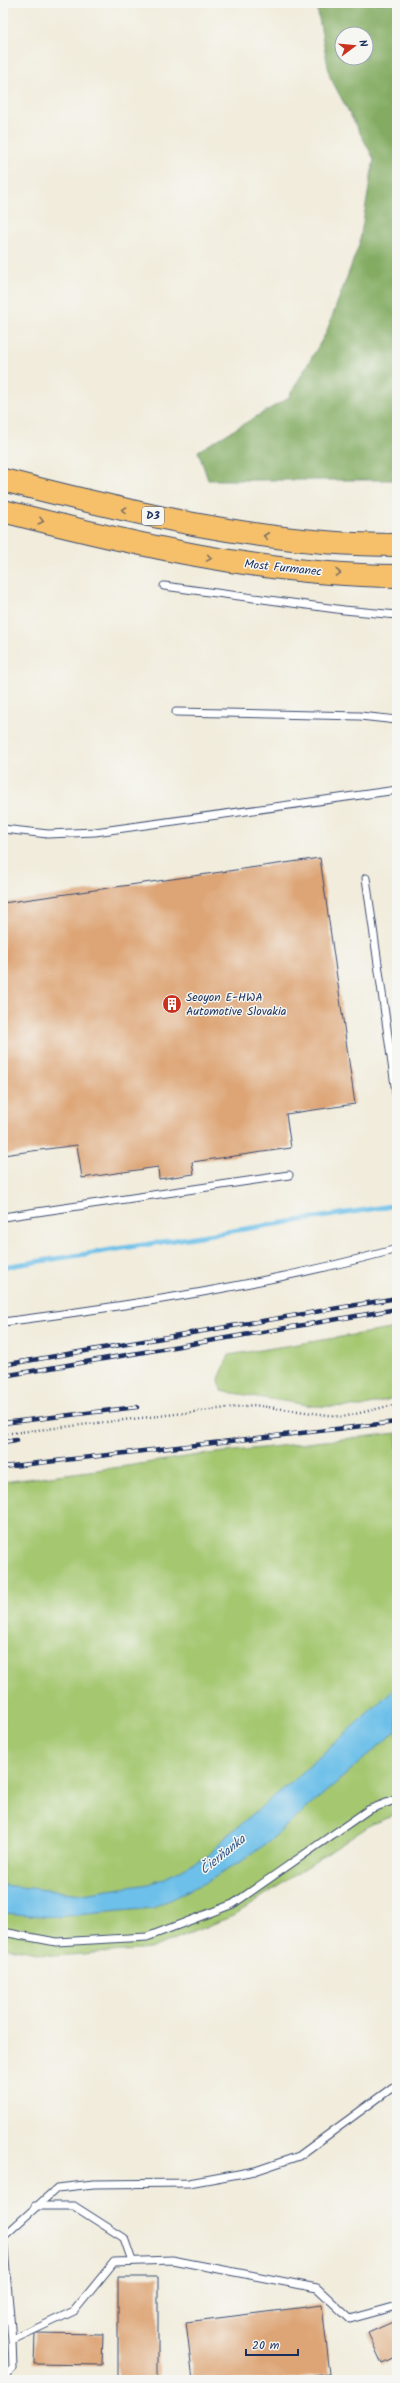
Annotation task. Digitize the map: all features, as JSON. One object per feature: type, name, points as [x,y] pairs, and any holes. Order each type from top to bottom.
[{"type":"highway","name":"D3","points":[[3,480],[176,521],[244,533],[304,540],[397,545]]},
{"type":"highway","name":"Most Furmanec","points":[[3,511],[170,551],[303,571],[397,576]]},
{"type":"lane","points":[[164,586],[344,610],[397,615]]},
{"type":"lane","points":[[176,712],[360,716],[397,720]]},
{"type":"lane","points":[[3,829],[48,834],[95,832],[397,790]]},
{"type":"lane","points":[[366,878],[397,1100]]},
{"type":"lane","points":[[3,1217],[289,1175]]},
{"type":"lane","points":[[3,1322],[127,1306],[350,1262],[397,1249]]},
{"type":"lane","points":[[3,1932],[56,1942],[147,1937],[232,1904],[368,1810],[397,1799]]},
{"type":"lane","points":[[3,2378],[14,2368],[3,2237],[35,2206],[57,2188],[94,2184],[189,2183],[255,2172],[300,2156],[393,2087]]},
{"type":"lane","points":[[35,2206],[74,2206],[124,2238],[132,2261]]},
{"type":"lane","points":[[12,2340],[74,2311],[114,2262],[172,2260],[317,2288],[350,2319],[397,2306]]},
{"type":"path","points":[[3,1434],[253,1405],[343,1417],[397,1404]]},
{"type":"green space","points":[[316,3],[397,3],[397,480],[208,480],[198,451],[288,398],[326,333],[359,245],[374,159],[330,77]]},
{"type":"green space","points":[[397,1328],[397,1397],[362,1407],[313,1406],[221,1391],[219,1379],[229,1355]]},
{"type":"green space","points":[[397,1433],[397,1814],[372,1824],[233,1916],[150,1949],[55,1956],[3,1947],[3,1482],[198,1455]]},
{"type":"water","name":"Čierňanka","points":[[397,1686],[397,1730],[267,1843],[242,1861],[210,1880],[153,1908],[55,1917],[3,1913],[3,1885],[82,1894],[149,1884],[163,1879],[209,1855],[225,1837],[294,1780]]},
{"type":"building","name":"Seoyon E-HWA Automotive Slovakia","points":[[320,858],[355,1104],[286,1114],[291,1148],[192,1162],[194,1174],[159,1179],[158,1167],[82,1178],[77,1145],[3,1155],[3,903]]},
{"type":"building","points":[[118,2277],[158,2277],[158,2380],[118,2380]]},
{"type":"building","points":[[322,2305],[330,2374],[280,2380],[193,2380],[186,2322]]},
{"type":"building","points":[[397,2320],[397,2357],[382,2364],[368,2333]]},
{"type":"building","points":[[35,2333],[103,2334],[102,2365],[34,2364]]},
{"type":"building","points":[[33,2377],[85,2378],[85,2380],[33,2380]]},
{"type":"waterway","points":[[3,1267],[391,1206]]},
{"type":"railway","points":[[3,1365],[397,1298]]},
{"type":"railway","points":[[3,1376],[397,1309]]},
{"type":"railway","points":[[3,1423],[137,1407]]},
{"type":"railway","points":[[3,1467],[397,1422]]},
{"type":"railway","points":[[3,1442],[16,1440]]},
{"type":"place","name":"Seoyon E-HWA Automotive Slovakia","points":[[172,1004]]}]
